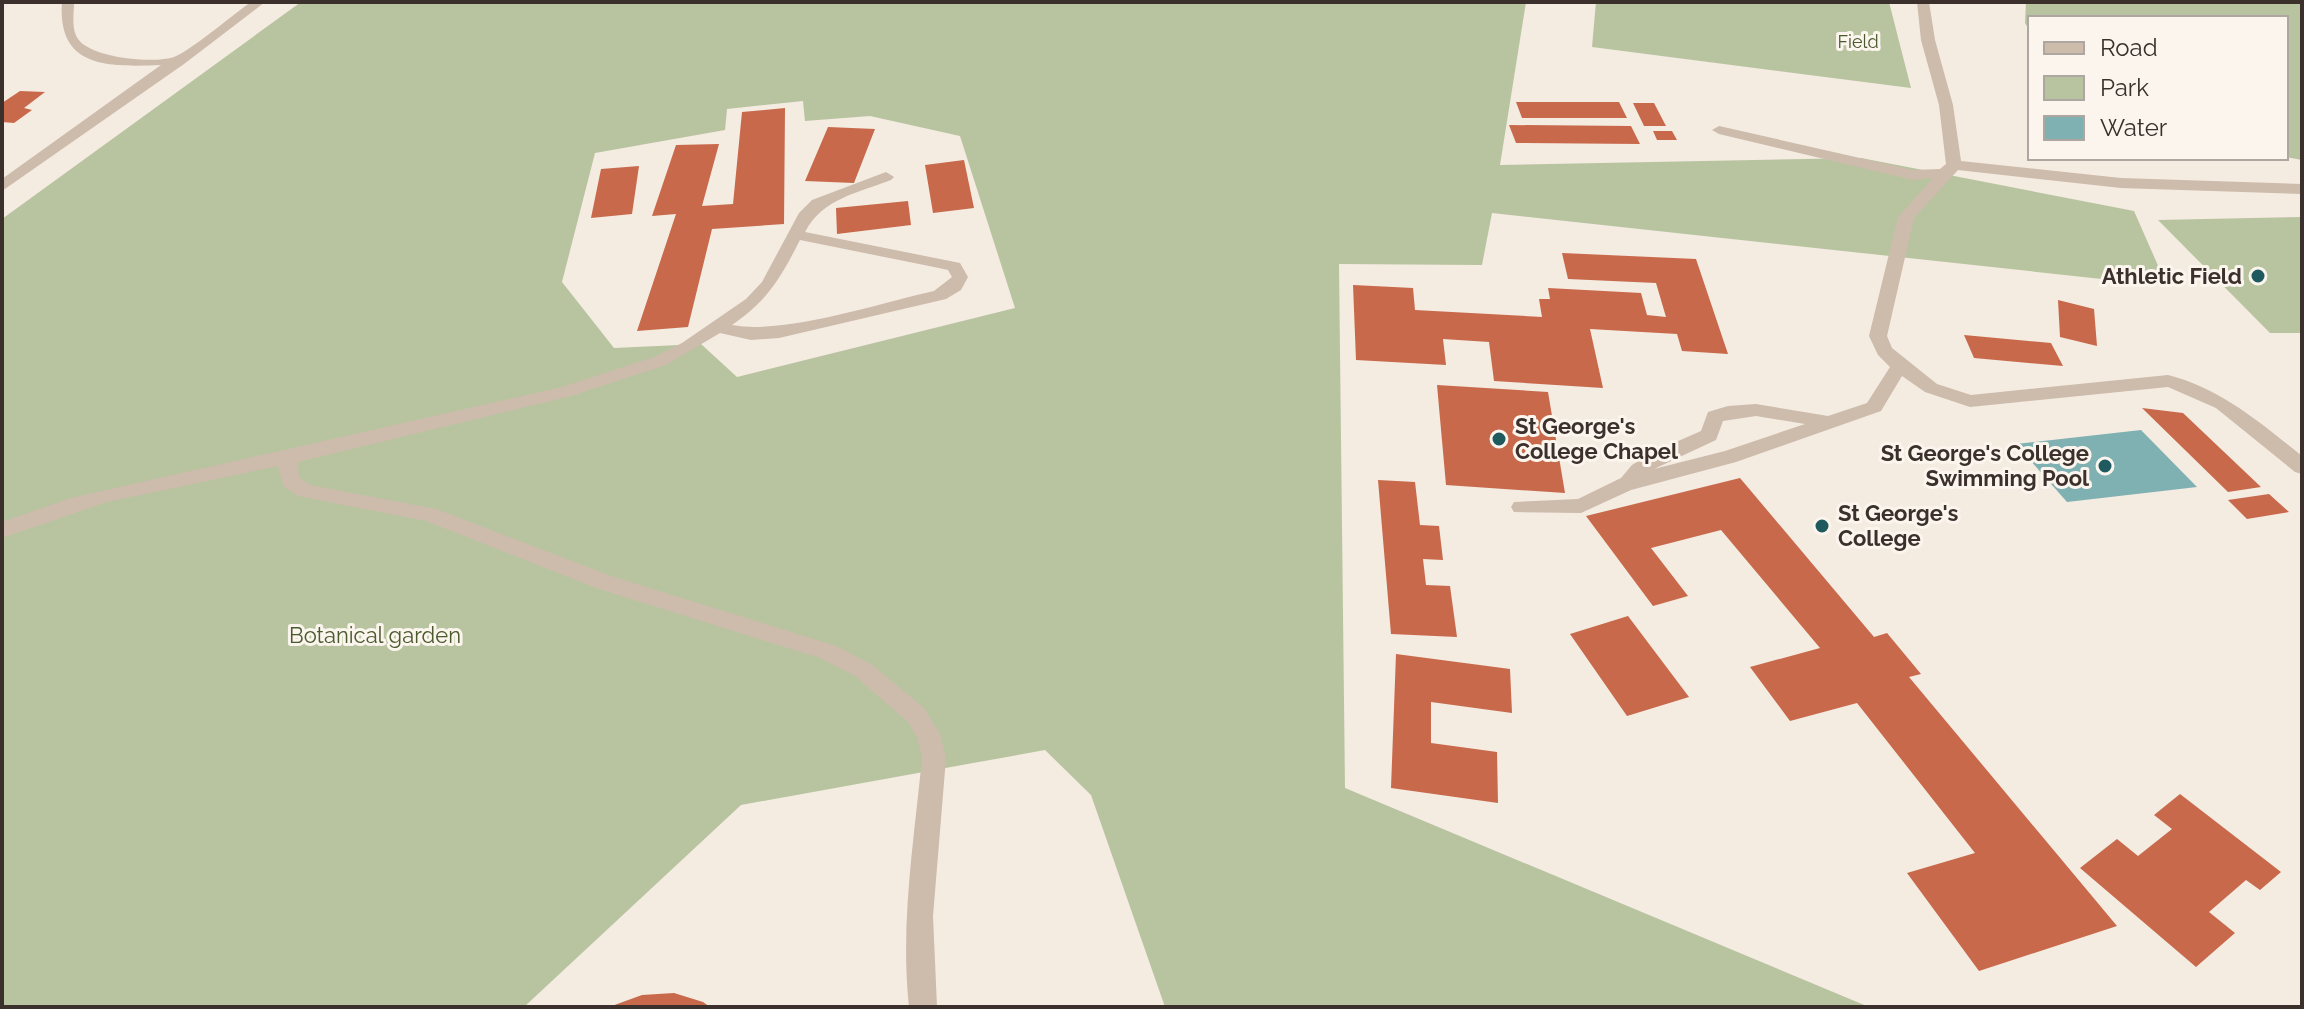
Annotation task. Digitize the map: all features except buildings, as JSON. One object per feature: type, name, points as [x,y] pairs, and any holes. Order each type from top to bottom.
[{"type":"street","points":[[68,2],[66,15],[69,31],[87,55],[107,61],[179,61]]},
{"type":"street","points":[[2,186],[259,2]]},
{"type":"street","points":[[1923,2],[1928,40],[1946,105],[1954,165]]},
{"type":"street","points":[[1719,130],[1913,175],[1944,173],[1954,165],[2121,183],[2302,189]]},
{"type":"street","points":[[1954,165],[1906,217],[1901,235],[1878,336],[1884,351],[1900,366],[1931,388],[1970,401],[2168,381],[2192,385],[2217,400],[2302,467]]},
{"type":"street","points":[[2,530],[55,510],[112,494],[289,457],[608,380],[660,361],[752,303],[769,284],[807,213],[818,203],[886,177]]},
{"type":"street","points":[[717,327],[751,334],[779,332],[940,295],[955,286],[960,277],[954,267],[936,262],[797,235]]},
{"type":"street","points":[[1521,507],[1581,506],[1625,484],[1729,457],[1874,407],[1900,366]]},
{"type":"street","points":[[1625,484],[1640,468],[1709,435],[1715,417],[1740,410],[1831,422]]},
{"type":"street","points":[[1709,435],[1729,457]]},
{"type":"street","points":[[289,457],[286,473],[292,485],[305,491],[429,514],[606,583],[828,652],[863,670],[916,715],[928,734],[934,758],[920,937],[919,984],[923,1007]]},
{"type":"green space","name":"Botanical garden","points":[[301,2],[1526,2],[1500,165],[1861,158],[2134,211],[2167,286],[1492,213],[1482,265],[1339,264],[1345,788],[1869,1007],[1165,1007],[1091,795],[1045,750],[741,805],[524,1007],[2,1007],[2,219]],"holes":[[[803,101],[805,121],[870,116],[960,136],[1015,308],[737,377],[701,344],[614,348],[562,282],[595,153],[725,130],[727,109]]]},
{"type":"green space","name":"Field","points":[[1596,2],[1889,2],[1911,88],[1592,47]]},
{"type":"green space","points":[[2026,2],[2302,2],[2302,160],[2288,157],[2288,16],[2028,16],[2028,28],[2025,23]]},
{"type":"green space","name":"Athletic Field","points":[[2302,217],[2302,333],[2270,333],[2158,220]]},
{"type":"water","name":"St George's College Swimming Pool","points":[[2141,430],[2197,487],[2067,502],[2016,444]]},
{"type":"place","name":"Athletic Field","points":[[2258,276]]},
{"type":"place","name":"St George's College Chapel","points":[[1499,439]]},
{"type":"place","name":"St George's College Swimming Pool","points":[[2105,466]]},
{"type":"place","name":"St George's College","points":[[1822,526]]}]
